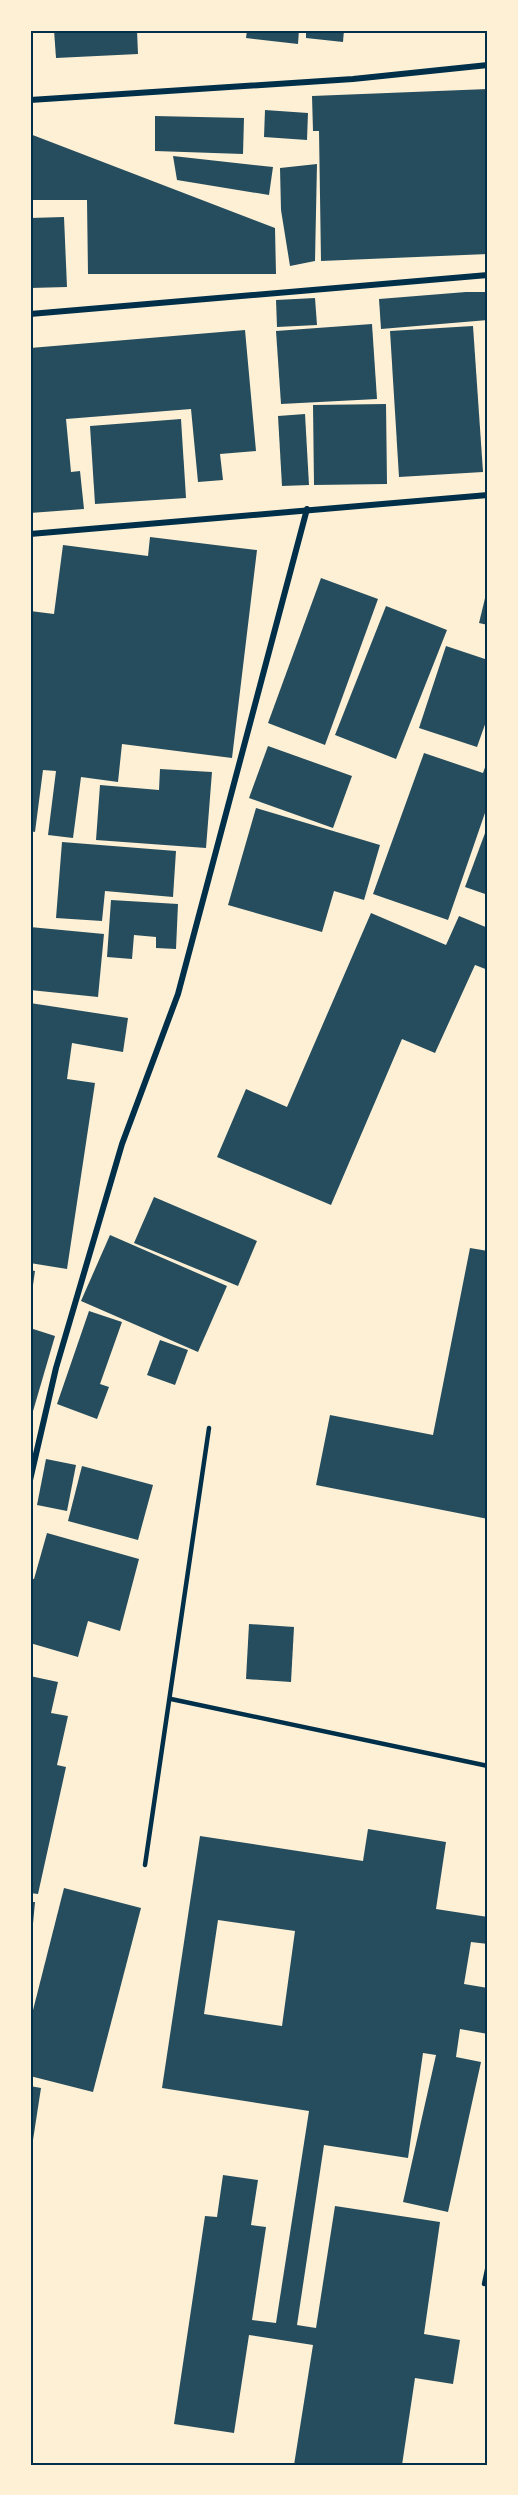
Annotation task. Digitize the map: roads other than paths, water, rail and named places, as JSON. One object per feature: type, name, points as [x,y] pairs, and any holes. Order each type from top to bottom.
[{"type":"street","points":[[30,100],[353,79],[488,65]]},
{"type":"street","points":[[30,314],[488,274]]},
{"type":"street","points":[[30,534],[488,495]]},
{"type":"street","points":[[30,1480],[56,1368],[122,1144],[177,994],[307,509]]},
{"type":"lane","points":[[145,1865],[209,1428]]},
{"type":"lane","points":[[171,1699],[488,1766]]},
{"type":"lane","points":[[484,2284],[488,2265]]}]
